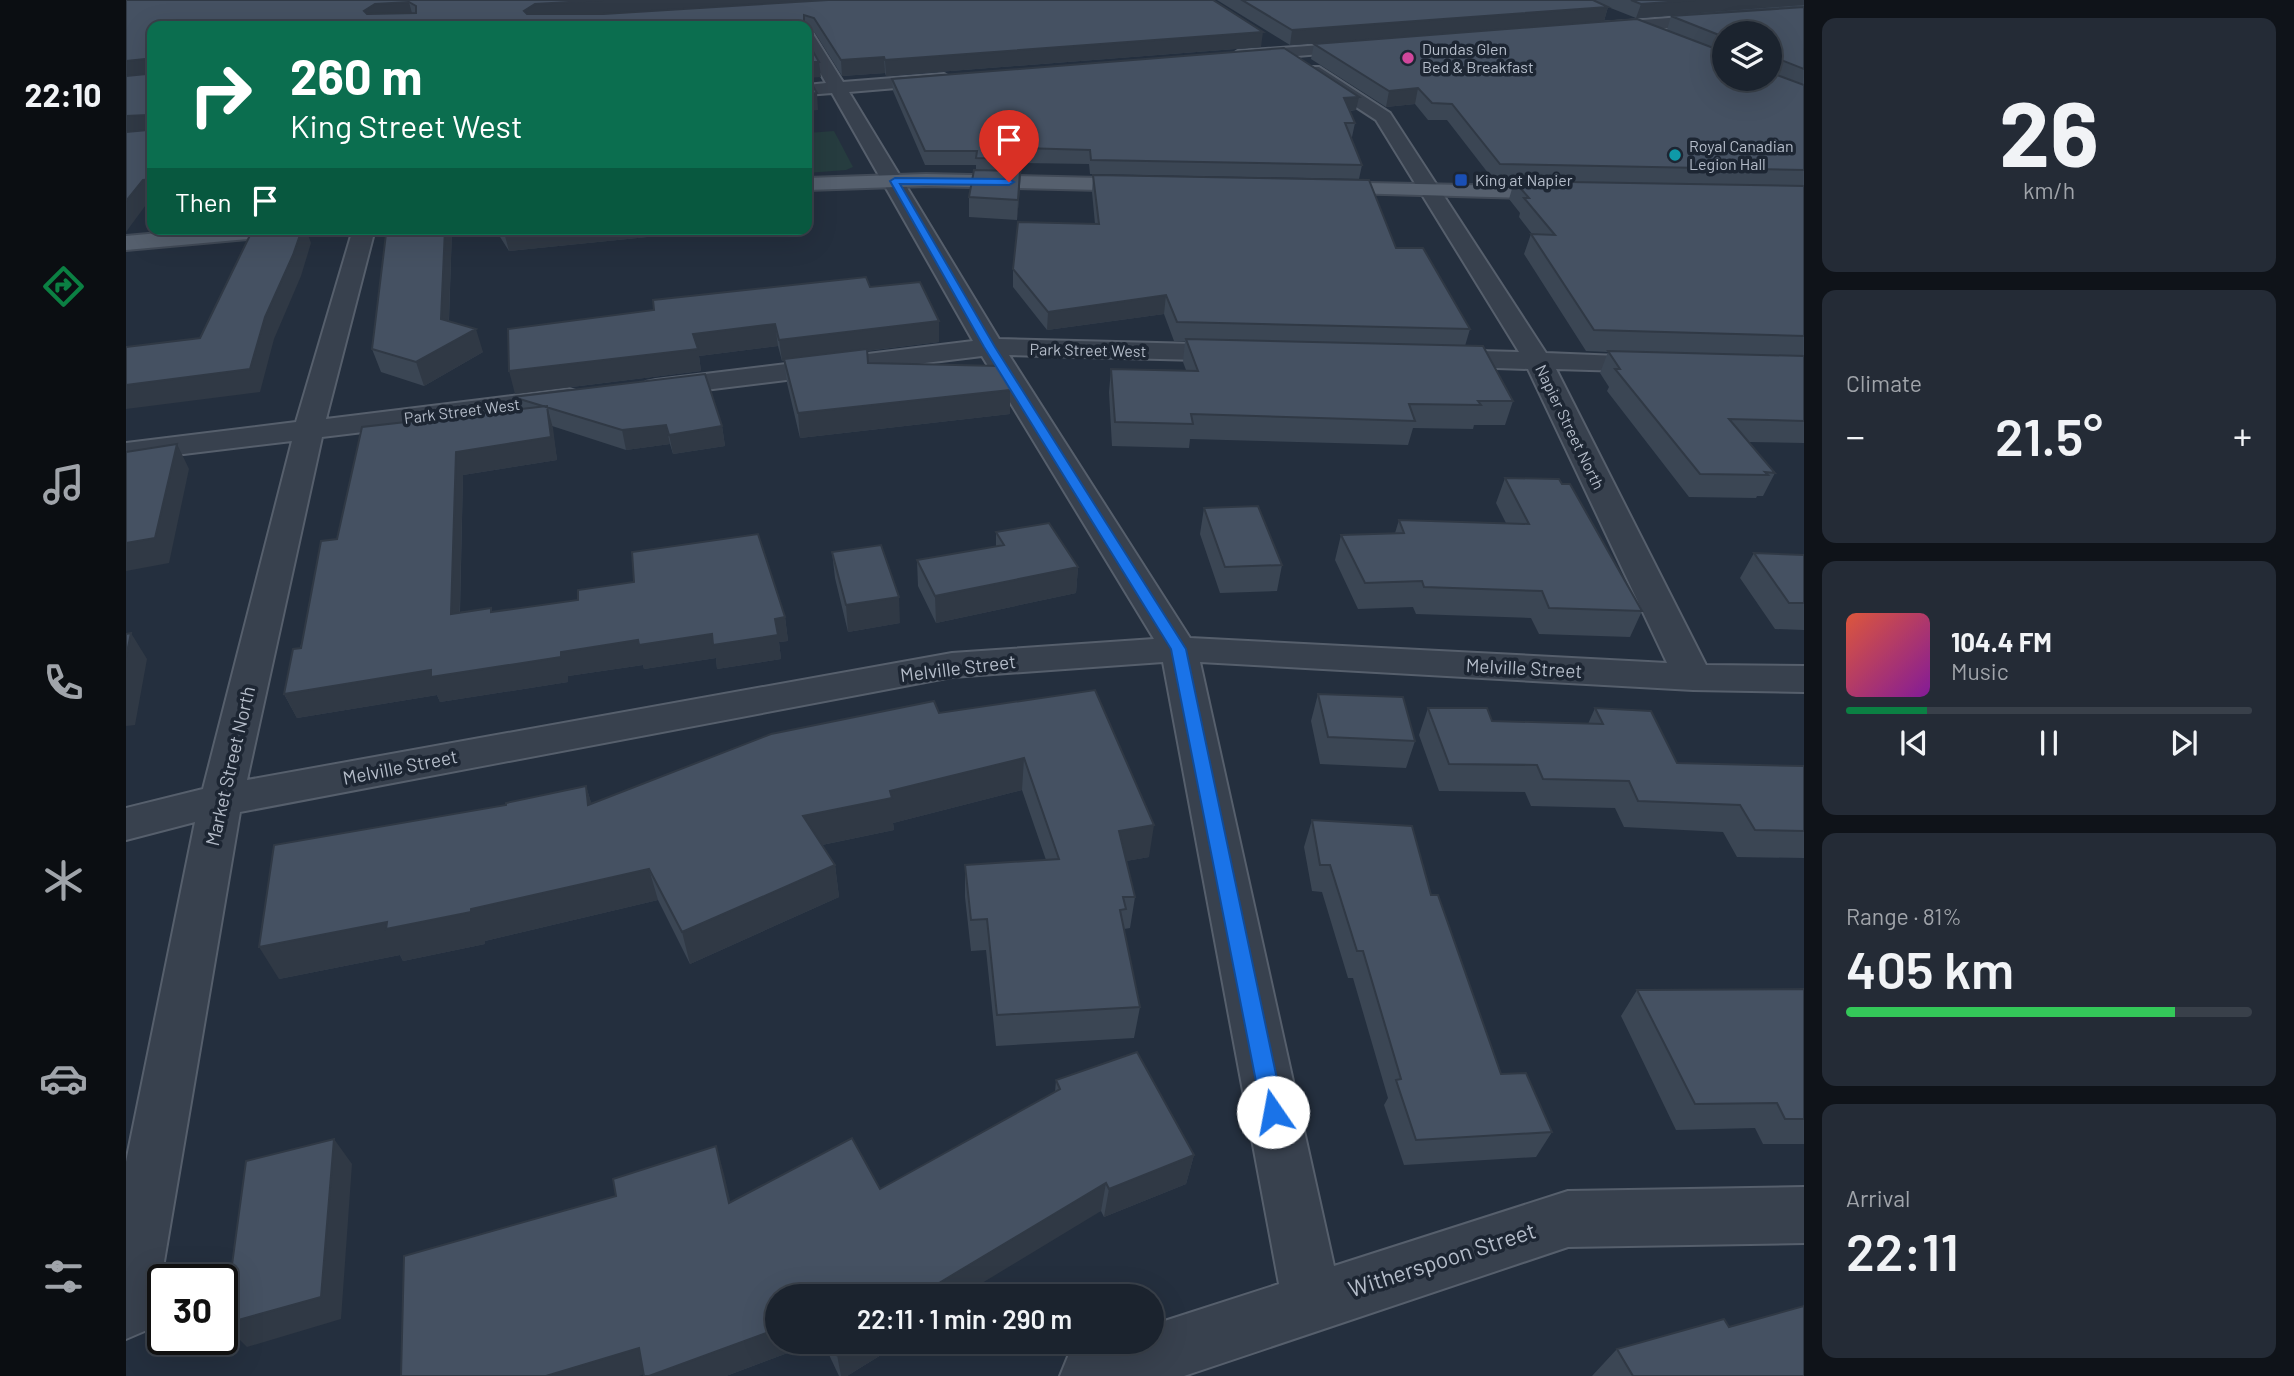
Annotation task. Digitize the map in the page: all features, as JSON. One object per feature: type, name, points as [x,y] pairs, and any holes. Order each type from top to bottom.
[{"type":"main road","points":[[812,184],[895,181],[1162,185]]},
{"type":"main road","points":[[1301,188],[1580,193]]},
{"type":"main road","points":[[126,243],[215,235]]},
{"type":"street","points":[[1596,10],[1672,42]]},
{"type":"street","points":[[1579,30],[1804,13]]},
{"type":"street","name":"Napier Street North","points":[[1260,38],[1374,108],[1383,117],[1427,190],[1538,360],[1693,677]]},
{"type":"street","points":[[812,46],[895,181],[990,347],[1179,649],[1312,1302]]},
{"type":"street","points":[[1227,57],[1377,46]]},
{"type":"street","points":[[812,90],[963,78]]},
{"type":"street","name":"Market Street North","points":[[126,1309],[221,800],[309,430],[362,235]]},
{"type":"street","name":"Park Street West","points":[[628,391],[990,347],[1260,354]]},
{"type":"street","points":[[1413,358],[1684,364]]},
{"type":"street","name":"Park Street West","points":[[126,452],[600,394]]},
{"type":"street","name":"Melville Street","points":[[126,824],[221,800],[952,665],[1179,649],[1693,677],[1804,679]]},
{"type":"street","name":"Witherspoon Street","points":[[1091,1376],[1569,1219],[1804,1215]]},
{"type":"green space","points":[[834,131],[853,167],[812,173],[812,133]]},
{"type":"building","points":[[126,0],[603,0],[535,4],[524,11],[527,14],[603,14],[828,0],[1213,0],[1263,32],[885,60],[884,57],[841,60],[814,18],[804,15],[804,21],[147,21],[147,60],[126,61]],"holes":[[[409,2],[416,6],[416,13],[367,14],[364,11],[375,4]]]},
{"type":"building","points":[[1242,0],[1593,0],[1608,7],[1292,30]]},
{"type":"building","points":[[1631,0],[1695,0],[1641,4]]},
{"type":"building","points":[[1804,7],[1804,69],[1782,60],[1782,21],[1712,21],[1712,32],[1671,16]]},
{"type":"building","points":[[1637,19],[1712,47],[1712,91],[1782,91],[1782,77],[1804,85],[1804,170],[1500,164],[1452,104],[1432,103],[1418,88],[1389,91],[1314,44]]},
{"type":"building","points":[[1284,48],[1359,97],[1344,98],[1355,123],[1345,123],[1362,165],[1091,160],[1090,150],[1022,148],[1022,159],[976,158],[977,151],[925,151],[892,79]]},
{"type":"building","points":[[812,50],[819,62],[812,62]]},
{"type":"building","points":[[146,74],[147,115],[126,116],[126,76]]},
{"type":"building","points":[[147,130],[147,180],[143,180],[126,201],[126,132]]},
{"type":"building","points":[[974,170],[1020,171],[1018,200],[969,197]]},
{"type":"building","points":[[1093,175],[1369,180],[1396,248],[1423,248],[1470,329],[1177,322],[1166,295],[1048,312],[1013,269],[1018,222],[1099,224]]},
{"type":"building","points":[[1514,181],[1804,186],[1804,336],[1594,330],[1531,234],[1555,235],[1524,198],[1529,198]]},
{"type":"building","points":[[250,235],[300,235],[265,317],[250,369],[126,385],[126,347],[200,338]]},
{"type":"building","points":[[386,235],[445,235],[441,319],[476,329],[416,362],[372,349]]},
{"type":"building","points":[[866,277],[870,287],[920,282],[939,321],[779,340],[775,324],[693,334],[698,349],[509,371],[508,329],[654,310],[653,300]]},
{"type":"building","points":[[1186,339],[1483,346],[1513,401],[1478,401],[1481,405],[1409,404],[1415,421],[1191,414],[1193,424],[1115,422],[1111,369],[1198,371]]},
{"type":"building","points":[[867,349],[868,363],[1000,366],[1010,382],[1010,390],[798,413],[784,359]]},
{"type":"building","points":[[1608,351],[1804,356],[1804,421],[1729,419],[1775,473],[1700,474],[1615,369],[1620,369]]},
{"type":"building","points":[[705,374],[722,426],[669,435],[666,425],[622,430],[513,397]]},
{"type":"building","points":[[547,406],[551,437],[456,452],[451,614],[491,608],[491,612],[578,600],[578,590],[634,582],[632,552],[758,534],[785,617],[775,619],[778,635],[713,645],[712,634],[639,645],[638,640],[561,652],[561,657],[431,677],[431,670],[284,694],[293,649],[301,648],[321,541],[337,539],[362,427]]},
{"type":"building","points":[[177,444],[155,538],[126,543],[126,452]]},
{"type":"building","points":[[1505,478],[1559,479],[1562,484],[1570,484],[1642,611],[1549,608],[1542,591],[1424,587],[1422,581],[1365,583],[1341,535],[1404,533],[1399,520],[1529,524]]},
{"type":"building","points":[[1258,506],[1282,565],[1225,567],[1204,508]]},
{"type":"building","points":[[1049,523],[1078,567],[935,596],[917,560],[1004,545],[996,532]]},
{"type":"building","points":[[881,545],[899,597],[846,605],[832,552]]},
{"type":"building","points":[[1754,553],[1804,555],[1804,603],[1789,603]]},
{"type":"building","points":[[131,633],[126,657],[126,634]]},
{"type":"building","points":[[1095,690],[1154,825],[1119,831],[1135,897],[1123,897],[1126,909],[1120,910],[1140,1007],[997,1015],[987,919],[971,920],[965,865],[1059,859],[1024,758],[890,791],[892,798],[803,816],[835,865],[682,932],[649,869],[471,909],[471,912],[386,929],[387,922],[259,947],[274,845],[506,805],[586,786],[588,805],[771,734],[934,701],[939,713]]},
{"type":"building","points":[[1318,694],[1403,697],[1415,741],[1328,737]]},
{"type":"building","points":[[1428,708],[1487,708],[1492,721],[1603,724],[1595,708],[1651,711],[1677,763],[1804,766],[1804,831],[1755,830],[1740,805],[1638,801],[1629,781],[1543,779],[1537,765],[1449,764]]},
{"type":"building","points":[[1312,820],[1412,826],[1431,895],[1438,895],[1501,1074],[1526,1073],[1552,1132],[1416,1140],[1396,1080],[1401,1079],[1363,951],[1357,951],[1330,865],[1320,865]]},
{"type":"building","points":[[1804,989],[1804,1119],[1785,1119],[1777,1103],[1695,1104],[1637,990]]},
{"type":"building","points":[[1137,1052],[1194,1155],[1109,1189],[1106,1183],[937,1284],[765,1284],[765,1333],[649,1376],[644,1376],[639,1348],[546,1376],[401,1376],[404,1256],[616,1196],[613,1179],[716,1146],[729,1203],[852,1138],[880,1189],[1060,1089],[1056,1080]]},
{"type":"building","points":[[334,1139],[321,1297],[238,1320],[238,1264],[232,1264],[246,1161]]},
{"type":"building","points":[[1804,1306],[1804,1376],[1633,1376],[1617,1349],[1724,1319],[1729,1327]]},
{"type":"place","name":"Dundas Glen Bed & Breakfast","points":[[1408,58]]},
{"type":"place","name":"Royal Canadian Legion Hall","points":[[1675,155]]},
{"type":"place","name":"King at Napier","points":[[1461,180]]},
{"type":"route","points":[[1009,182],[895,181],[990,347],[1179,649],[1273,1112]]}]
